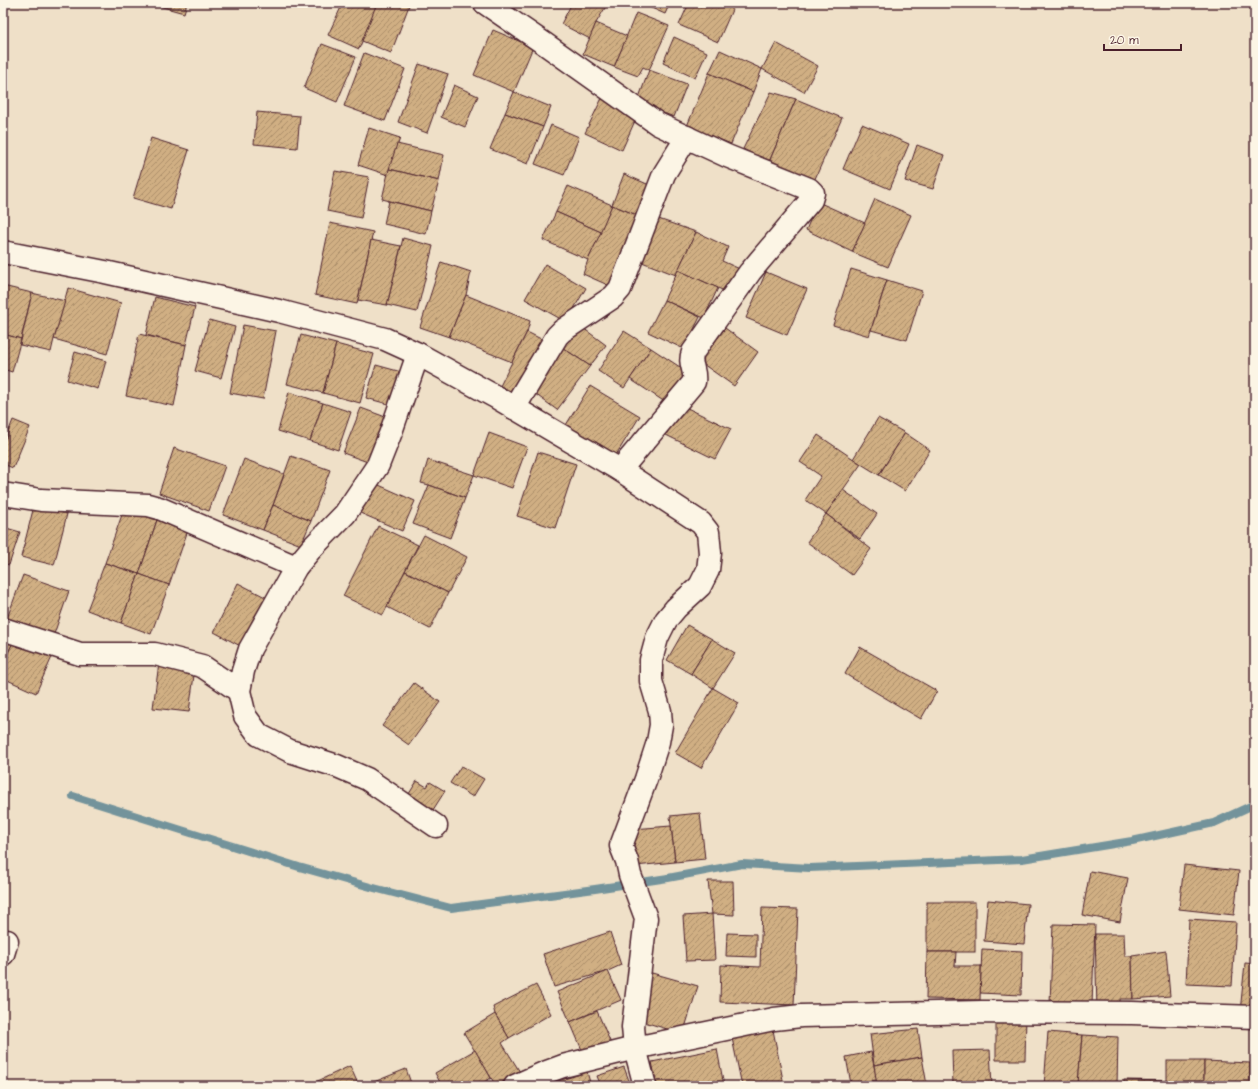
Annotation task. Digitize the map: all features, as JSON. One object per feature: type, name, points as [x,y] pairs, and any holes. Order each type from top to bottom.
[{"type":"street","points":[[485,3],[552,48],[658,124],[727,156],[809,189],[813,193],[811,200],[750,272],[693,352],[691,362],[694,370],[694,382],[620,470]]},
{"type":"street","points":[[514,408],[556,336],[613,297],[620,289],[664,174],[687,137]]},
{"type":"street","points":[[3,252],[105,272],[279,311],[385,339],[418,354],[620,470],[701,523],[708,532],[710,553],[708,570],[700,586],[676,608],[666,620],[657,638],[651,660],[651,681],[660,711],[658,742],[649,772],[622,846],[630,875],[646,918],[633,1027],[635,1048],[645,1086]]},
{"type":"street","points":[[418,354],[378,465],[345,514],[311,549],[296,567],[250,649],[239,691],[244,716],[258,735],[290,751],[338,766],[367,779],[436,826]]},
{"type":"street","points":[[3,494],[41,500],[148,505],[159,508],[296,567]]},
{"type":"street","points":[[3,629],[80,654],[154,654],[202,666],[239,691]]},
{"type":"street","points":[[515,1086],[563,1066],[635,1048],[774,1019],[801,1016],[982,1012],[1132,1013],[1255,1017]]},
{"type":"building","points":[[148,3],[187,3],[184,13]]},
{"type":"building","points":[[343,3],[367,3],[376,7],[359,49],[328,35]]},
{"type":"building","points":[[377,3],[410,3],[391,53],[362,41]]},
{"type":"building","points":[[527,3],[546,3],[546,6]]},
{"type":"building","points":[[572,3],[608,3],[596,23],[590,39],[561,24]]},
{"type":"building","points":[[640,3],[670,3],[665,14]]},
{"type":"building","points":[[689,3],[735,3],[718,42],[679,25]]},
{"type":"building","points":[[636,13],[669,26],[649,70],[643,67],[638,76],[614,67]]},
{"type":"building","points":[[596,23],[627,36],[614,67],[583,54]]},
{"type":"building","points":[[493,30],[533,47],[514,92],[474,75]]},
{"type":"building","points":[[674,37],[707,52],[695,78],[663,63]]},
{"type":"building","points":[[776,43],[818,66],[804,92],[762,69]]},
{"type":"building","points":[[322,44],[356,57],[337,102],[304,88]]},
{"type":"building","points":[[720,50],[762,69],[753,92],[709,73]]},
{"type":"building","points":[[364,53],[405,69],[385,121],[344,106]]},
{"type":"building","points":[[419,64],[448,74],[427,133],[398,122]]},
{"type":"building","points":[[649,70],[687,84],[674,117],[637,103]]},
{"type":"building","points":[[709,73],[753,92],[731,144],[687,126]]},
{"type":"building","points":[[454,85],[478,96],[465,127],[441,117]]},
{"type":"building","points":[[514,92],[551,107],[543,127],[505,113]]},
{"type":"building","points":[[771,92],[796,99],[769,162],[743,149]]},
{"type":"building","points":[[602,98],[638,114],[622,150],[585,133]]},
{"type":"building","points":[[796,99],[842,118],[814,181],[769,162]]},
{"type":"building","points":[[257,112],[300,116],[297,148],[254,144]]},
{"type":"building","points":[[505,113],[543,127],[528,164],[490,149]]},
{"type":"building","points":[[862,124],[909,144],[890,189],[843,169]]},
{"type":"building","points":[[551,125],[579,137],[564,175],[535,164]]},
{"type":"building","points":[[369,128],[400,138],[388,175],[358,165]]},
{"type":"building","points":[[151,138],[189,150],[171,209],[133,198]]},
{"type":"building","points":[[397,144],[444,155],[439,181],[389,169]]},
{"type":"building","points":[[917,145],[944,155],[933,189],[905,181]]},
{"type":"building","points":[[389,169],[439,181],[431,211],[382,199]]},
{"type":"building","points":[[335,171],[369,177],[361,218],[327,211]]},
{"type":"building","points":[[624,174],[654,187],[639,216],[612,205]]},
{"type":"building","points":[[568,186],[612,205],[601,232],[556,212]]},
{"type":"building","points":[[875,199],[911,215],[888,267],[852,252]]},
{"type":"building","points":[[389,201],[431,211],[426,234],[384,224]]},
{"type":"building","points":[[818,202],[865,223],[852,252],[806,230]]},
{"type":"building","points":[[612,205],[639,216],[610,286],[583,274]]},
{"type":"building","points":[[556,212],[601,232],[588,260],[543,240]]},
{"type":"building","points":[[650,216],[696,232],[676,275],[634,259]]},
{"type":"building","points":[[330,223],[373,232],[357,304],[315,295]]},
{"type":"building","points":[[696,232],[728,247],[722,261],[742,270],[731,294],[678,270]]},
{"type":"building","points":[[403,238],[433,246],[417,312],[387,305]]},
{"type":"building","points":[[371,240],[401,246],[387,305],[358,300]]},
{"type":"building","points":[[441,262],[471,272],[466,295],[449,337],[420,327]]},
{"type":"building","points":[[545,264],[586,288],[566,322],[525,299]]},
{"type":"building","points":[[851,269],[887,280],[869,336],[833,325]]},
{"type":"building","points":[[678,270],[718,288],[704,318],[664,300]]},
{"type":"building","points":[[766,272],[807,289],[787,335],[746,318]]},
{"type":"building","points":[[887,280],[922,291],[907,340],[871,330]]},
{"type":"building","points":[[3,286],[32,293],[21,339],[3,334]]},
{"type":"building","points":[[68,288],[121,303],[107,354],[54,339]]},
{"type":"building","points":[[32,293],[65,301],[51,352],[20,345]]},
{"type":"building","points":[[466,295],[530,321],[527,332],[512,362],[449,337]]},
{"type":"building","points":[[155,297],[195,307],[186,345],[146,335]]},
{"type":"building","points":[[664,300],[700,317],[684,349],[648,332]]},
{"type":"building","points":[[209,320],[235,327],[221,378],[195,371]]},
{"type":"building","points":[[243,325],[276,331],[263,399],[230,393]]},
{"type":"building","points":[[579,325],[606,345],[590,366],[563,348]]},
{"type":"building","points":[[725,328],[758,352],[734,386],[700,362]]},
{"type":"building","points":[[624,331],[651,348],[624,388],[598,371]]},
{"type":"building","points":[[527,332],[545,341],[519,395],[500,386]]},
{"type":"building","points":[[3,334],[21,339],[12,372],[3,369]]},
{"type":"building","points":[[139,334],[186,345],[174,406],[126,396]]},
{"type":"building","points":[[301,335],[336,344],[323,393],[287,384]]},
{"type":"building","points":[[336,344],[374,354],[360,403],[323,393]]},
{"type":"building","points":[[563,348],[590,366],[557,410],[531,391]]},
{"type":"building","points":[[651,348],[689,373],[668,404],[630,379]]},
{"type":"building","points":[[75,352],[106,361],[98,389],[67,380]]},
{"type":"building","points":[[376,365],[405,373],[395,406],[366,398]]},
{"type":"building","points":[[590,386],[640,416],[616,455],[566,425]]},
{"type":"building","points":[[289,392],[323,403],[310,441],[278,431]]},
{"type":"building","points":[[323,403],[351,412],[338,450],[310,441]]},
{"type":"building","points":[[681,405],[731,429],[715,459],[666,435]]},
{"type":"building","points":[[361,408],[391,419],[373,464],[343,453]]},
{"type":"building","points":[[878,418],[905,433],[879,475],[853,459]]},
{"type":"building","points":[[13,420],[30,427],[13,468],[3,464],[3,445]]},
{"type":"building","points":[[3,428],[9,430],[3,445]]},
{"type":"building","points":[[489,433],[527,447],[512,488],[474,475]]},
{"type":"building","points":[[905,433],[930,450],[905,491],[879,475]]},
{"type":"building","points":[[818,435],[861,464],[826,514],[805,500],[821,476],[800,462]]},
{"type":"building","points":[[174,448],[225,466],[209,511],[159,493]]},
{"type":"building","points":[[538,452],[576,464],[555,528],[517,516]]},
{"type":"building","points":[[291,456],[330,470],[311,521],[273,505]]},
{"type":"building","points":[[244,459],[284,474],[263,530],[223,515]]},
{"type":"building","points":[[428,460],[474,475],[465,498],[421,483]]},
{"type":"building","points":[[372,482],[415,501],[402,531],[360,513]]},
{"type":"building","points":[[429,485],[465,498],[450,538],[413,524]]},
{"type":"building","points":[[843,490],[877,514],[860,539],[826,514]]},
{"type":"building","points":[[273,505],[311,521],[301,545],[263,530]]},
{"type":"building","points":[[34,506],[67,514],[54,565],[21,557]]},
{"type":"building","points":[[124,509],[157,520],[139,574],[105,563]]},
{"type":"building","points":[[826,514],[871,549],[852,575],[807,542]]},
{"type":"building","points":[[157,520],[188,530],[169,585],[139,574]]},
{"type":"building","points":[[378,526],[418,545],[383,615],[343,596]]},
{"type":"building","points":[[3,527],[20,532],[9,565],[3,563]]},
{"type":"building","points":[[424,535],[467,557],[448,593],[405,571]]},
{"type":"building","points":[[105,563],[139,574],[121,623],[87,610]]},
{"type":"building","points":[[405,571],[448,593],[430,629],[387,607]]},
{"type":"building","points":[[139,574],[169,585],[151,634],[121,623]]},
{"type":"building","points":[[23,575],[69,591],[53,637],[6,621]]},
{"type":"building","points":[[238,583],[271,600],[246,649],[214,632]]},
{"type":"building","points":[[687,625],[712,639],[691,674],[667,660]]},
{"type":"building","points":[[3,635],[14,640],[3,664]]},
{"type":"building","points":[[712,639],[735,653],[713,688],[691,674]]},
{"type":"building","points":[[14,640],[52,657],[36,693],[3,678],[3,664]]},
{"type":"building","points":[[860,647],[937,691],[921,719],[845,674]]},
{"type":"building","points":[[159,663],[195,668],[189,712],[153,708]]},
{"type":"building","points":[[414,683],[440,702],[409,745],[382,726]]},
{"type":"building","points":[[713,688],[739,703],[701,768],[675,753]]},
{"type":"building","points":[[461,766],[484,779],[473,797],[450,783]]},
{"type":"building","points":[[417,781],[427,787],[430,782],[445,791],[431,813],[407,797]]},
{"type":"building","points":[[700,813],[705,859],[675,862],[670,816]]},
{"type":"building","points":[[671,826],[675,862],[635,866],[633,829]]},
{"type":"building","points":[[1184,865],[1239,871],[1234,915],[1179,909]]},
{"type":"building","points":[[1090,871],[1128,878],[1120,922],[1082,915]]},
{"type":"building","points":[[708,881],[733,881],[734,915],[712,914]]},
{"type":"building","points":[[988,900],[1028,904],[1024,944],[984,941]]},
{"type":"building","points":[[927,902],[975,902],[975,952],[927,952]]},
{"type":"building","points":[[762,908],[798,909],[794,1005],[720,1002],[721,965],[760,967]]},
{"type":"building","points":[[712,914],[715,960],[686,961],[683,916]]},
{"type":"building","points":[[1189,919],[1236,922],[1232,986],[1186,984]]},
{"type":"building","points":[[1053,924],[1095,925],[1092,1005],[1050,1003]]},
{"type":"building","points":[[610,932],[621,965],[608,971],[554,987],[543,954]]},
{"type":"building","points":[[727,933],[756,934],[756,957],[726,956]]},
{"type":"building","points":[[1095,934],[1124,934],[1125,956],[1132,956],[1133,999],[1120,999],[1120,1008],[1097,1009]]},
{"type":"building","points":[[982,949],[1022,951],[1021,995],[980,993]]},
{"type":"building","points":[[1166,951],[1170,996],[1133,999],[1132,956]]},
{"type":"building","points":[[927,952],[956,952],[955,966],[981,966],[980,1000],[926,999]]},
{"type":"building","points":[[1245,963],[1255,964],[1255,1014],[1240,1012]]},
{"type":"building","points":[[608,971],[621,1000],[570,1022],[557,992]]},
{"type":"building","points":[[652,973],[698,986],[683,1034],[638,1020]]},
{"type":"building","points":[[536,985],[551,1014],[509,1038],[495,1014],[493,1007]]},
{"type":"building","points":[[597,1011],[612,1046],[585,1057],[570,1022]]},
{"type":"building","points":[[495,1014],[509,1038],[502,1043],[520,1072],[496,1086],[464,1033]]},
{"type":"building","points":[[996,1015],[1026,1015],[1025,1060],[996,1060]]},
{"type":"building","points":[[918,1029],[922,1057],[874,1065],[870,1034]]},
{"type":"building","points":[[773,1030],[784,1085],[742,1086],[732,1038]]},
{"type":"building","points":[[1048,1032],[1082,1035],[1078,1086],[1044,1086]]},
{"type":"building","points":[[1082,1035],[1118,1037],[1117,1086],[1078,1084]]},
{"type":"building","points":[[717,1049],[724,1086],[657,1086],[652,1062]]},
{"type":"building","points":[[475,1050],[491,1078],[478,1086],[442,1086],[435,1073]]},
{"type":"building","points":[[990,1050],[992,1086],[953,1086],[952,1051]]},
{"type":"building","points":[[871,1052],[877,1080],[851,1084],[846,1057]]},
{"type":"building","points":[[922,1057],[927,1085],[877,1086],[874,1065]]},
{"type":"building","points":[[1167,1061],[1204,1061],[1204,1086],[1167,1086]]},
{"type":"building","points":[[1204,1061],[1250,1063],[1250,1086],[1204,1086]]},
{"type":"building","points":[[350,1066],[359,1086],[307,1086]]},
{"type":"building","points":[[624,1067],[631,1086],[601,1086],[597,1076]]},
{"type":"building","points":[[406,1069],[412,1086],[370,1086],[369,1084]]},
{"type":"building","points":[[587,1072],[591,1086],[549,1086],[548,1084]]},
{"type":"building","points":[[1124,1080],[1168,1081],[1167,1086],[1124,1086]]},
{"type":"building","points":[[866,1081],[867,1086],[842,1086]]},
{"type":"building","points":[[1078,1084],[1117,1086],[1078,1086]]},
{"type":"waterway","points":[[73,796],[299,867],[451,908],[668,878],[742,864],[810,868],[1022,859],[1132,841],[1214,823],[1255,804]]}]
